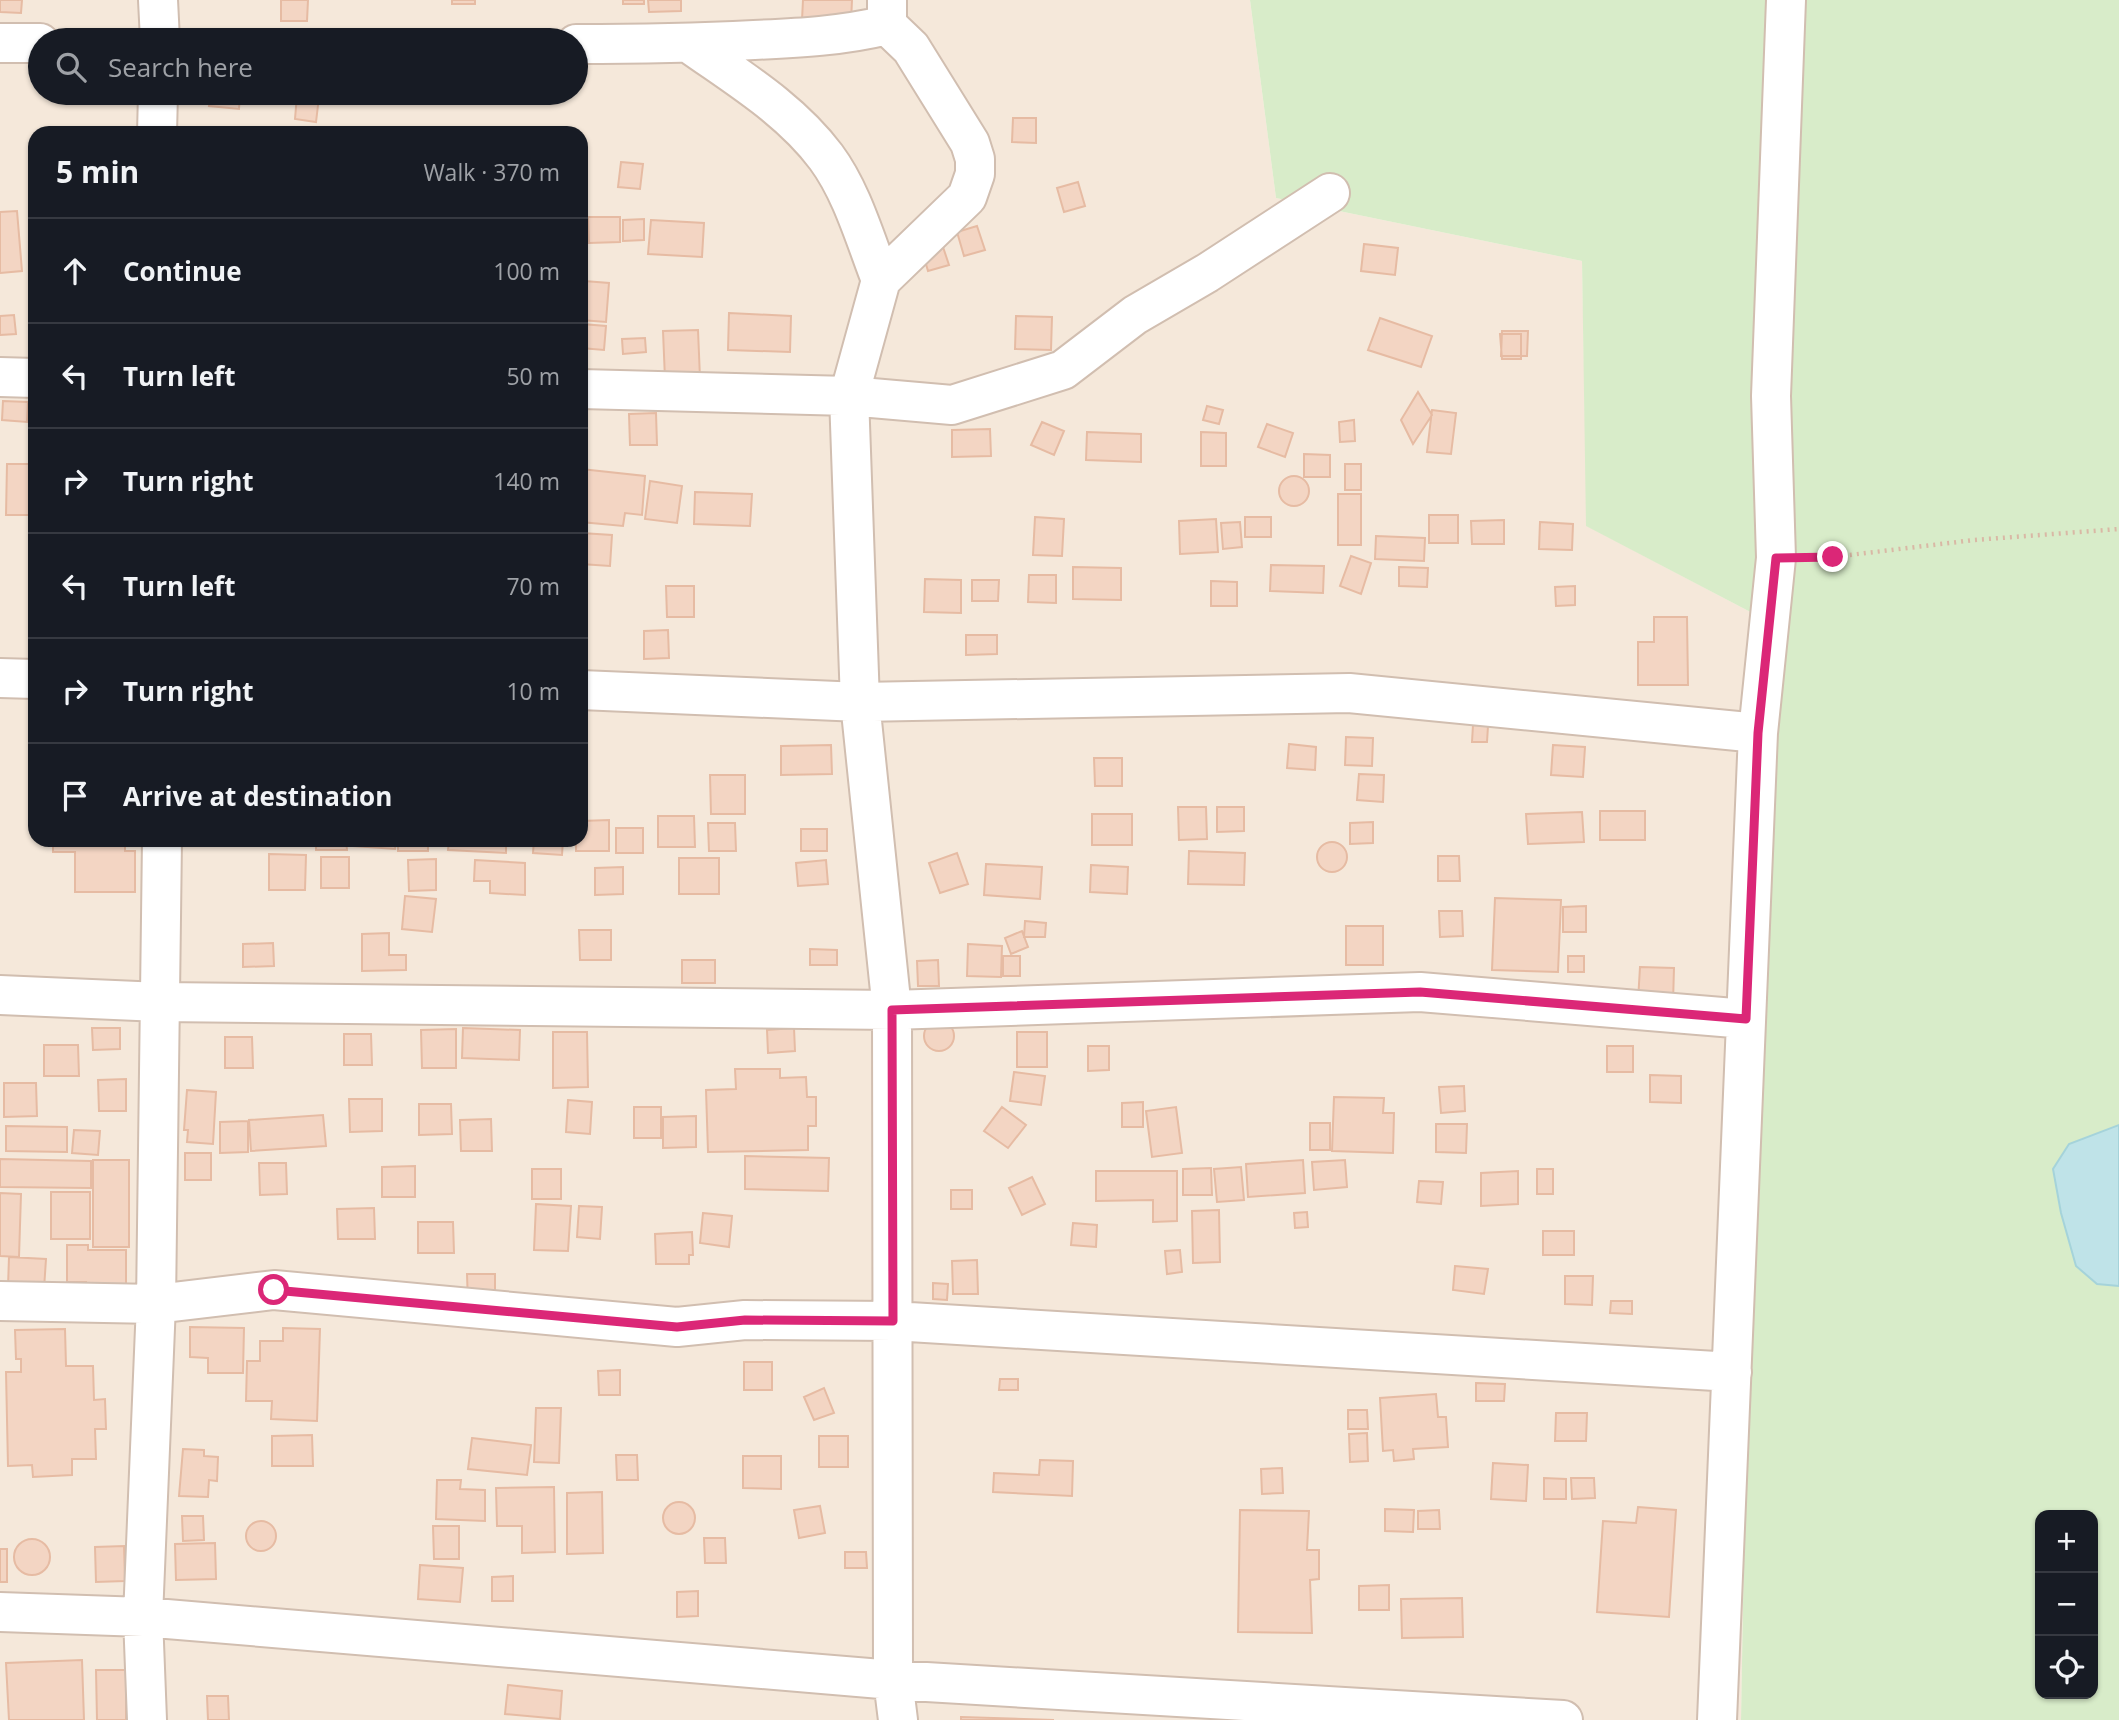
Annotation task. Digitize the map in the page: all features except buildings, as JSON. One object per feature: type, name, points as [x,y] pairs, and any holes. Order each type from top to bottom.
[{"type":"street","points":[[158,0],[159,28]]},
{"type":"street","points":[[1717,1720],[1758,733],[1776,558],[1771,396],[1786,0]]},
{"type":"street","points":[[588,44],[690,44],[842,35],[887,12],[970,143],[975,159],[975,173],[967,197],[881,280],[849,396],[860,702],[892,1010],[892,1680],[898,1720]]},
{"type":"street","points":[[0,43],[28,43]]},
{"type":"street","points":[[690,44],[778,106],[826,158],[845,190],[881,280]]},
{"type":"street","points":[[157,126],[158,105]]},
{"type":"street","points":[[588,389],[849,396],[952,405],[1063,370],[1135,315],[1207,273],[1330,193]]},
{"type":"street","points":[[0,377],[28,378]]},
{"type":"street","points":[[0,678],[28,679]]},
{"type":"street","points":[[588,690],[860,702],[1349,694],[1758,733]]},
{"type":"street","points":[[147,1720],[143,1617],[156,1304],[162,847]]},
{"type":"street","points":[[0,995],[160,1002],[892,1010],[1420,992],[1746,1019]]},
{"type":"street","points":[[0,1301],[156,1304],[274,1290],[677,1327],[745,1320],[893,1321],[1732,1372]]},
{"type":"street","points":[[0,1612],[143,1617],[892,1680],[1563,1720]]},
{"type":"path","points":[[1776,558],[1833,557],[1974,540],[2119,528]]},
{"type":"shaded area","points":[[0,0],[1250,0],[1276,198],[1582,261],[1587,526],[1760,617],[1741,1720],[0,1720]]},
{"type":"green space","points":[[1250,0],[2119,0],[2119,1125],[2069,1144],[2097,1284],[2119,1286],[2119,1720],[1741,1720],[1760,617],[1586,526],[1582,261],[1276,198]]},
{"type":"water","points":[[2119,1125],[2119,1286],[2097,1284],[2076,1266],[2061,1213],[2053,1169],[2069,1144]]},
{"type":"route","points":[[274,1290],[677,1327],[745,1320],[893,1321],[892,1010],[1420,992],[1746,1019],[1758,733],[1776,558],[1833,557]]}]
